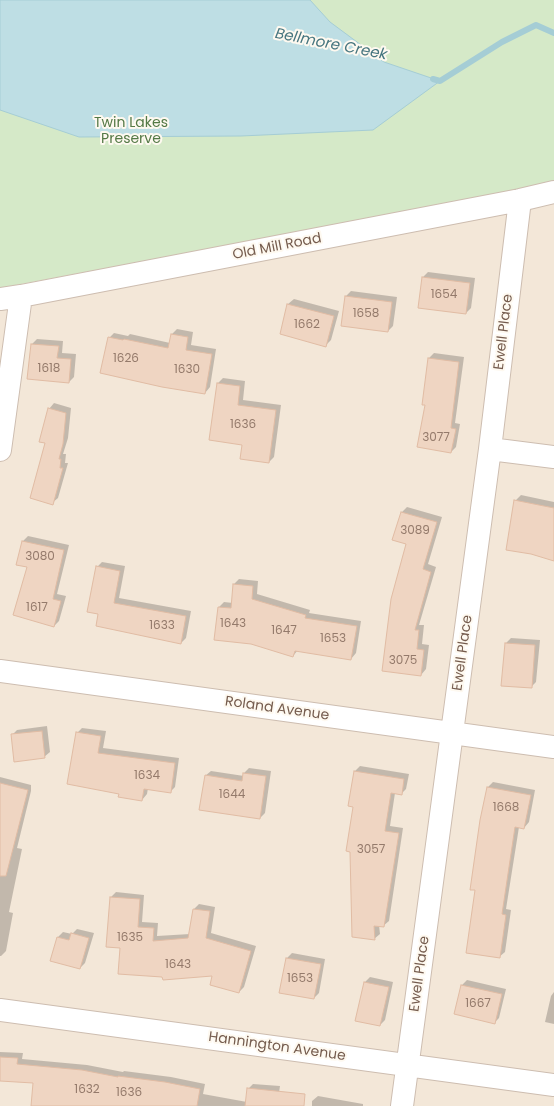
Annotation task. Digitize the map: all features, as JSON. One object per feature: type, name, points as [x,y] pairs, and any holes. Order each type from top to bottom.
[{"type":"street","name":"Old Mill Road","points":[[0,299],[520,200],[554,192]]},
{"type":"street","name":"Ewell Place","points":[[402,1106],[490,449],[520,200]]},
{"type":"street","points":[[0,450],[21,296]]},
{"type":"street","points":[[490,449],[554,458]]},
{"type":"street","name":"Roland Avenue","points":[[0,671],[554,747]]},
{"type":"street","name":"Hannington Avenue","points":[[0,1010],[554,1085]]},
{"type":"shaded area","points":[[554,192],[554,1106],[0,1106],[0,299]]},
{"type":"green space","name":"Twin Lakes Preserve","points":[[0,0],[554,0],[554,184],[0,288]]},
{"type":"water","points":[[0,0],[310,0],[330,22],[384,62],[440,81],[373,130],[241,136],[79,137],[0,110]]},
{"type":"building","points":[[422,277],[470,283],[466,314],[418,308]]},
{"type":"building","points":[[345,296],[392,302],[388,332],[341,326]]},
{"type":"building","points":[[287,304],[334,316],[326,347],[280,334]]},
{"type":"building","points":[[171,334],[188,337],[186,350],[212,354],[205,394],[162,387],[100,373],[108,337],[168,348]]},
{"type":"building","points":[[31,344],[59,346],[57,358],[71,359],[69,383],[27,379]]},
{"type":"building","points":[[428,358],[459,362],[451,428],[456,429],[451,453],[417,447],[425,405],[422,405]]},
{"type":"building","points":[[217,383],[240,386],[238,405],[276,410],[269,463],[240,459],[242,445],[209,440]]},
{"type":"building","points":[[48,408],[66,413],[63,444],[59,459],[61,459],[60,468],[63,468],[53,505],[30,498],[45,443],[39,442]]},
{"type":"building","points":[[514,500],[554,508],[554,561],[531,554],[506,550]]},
{"type":"building","points":[[401,512],[437,522],[423,569],[431,572],[415,630],[419,630],[417,649],[424,650],[421,676],[382,671],[391,599],[406,544],[392,540]]},
{"type":"building","points":[[22,541],[64,550],[53,599],[61,601],[54,627],[13,615],[27,567],[16,565]]},
{"type":"building","points":[[96,566],[120,571],[114,603],[186,616],[181,644],[96,626],[98,614],[87,612]]},
{"type":"building","points":[[233,584],[253,586],[252,599],[306,615],[305,618],[357,626],[351,660],[295,651],[293,657],[251,644],[214,640],[218,607],[231,608]]},
{"type":"building","points":[[505,643],[535,645],[532,688],[501,686]]},
{"type":"building","points":[[42,731],[45,758],[14,762],[11,734]]},
{"type":"building","points":[[76,732],[101,736],[98,753],[175,763],[171,793],[144,789],[142,801],[118,797],[119,794],[67,784]]},
{"type":"building","points":[[354,771],[404,779],[402,795],[391,793],[385,831],[399,833],[384,927],[374,926],[375,940],[352,937],[350,852],[346,851],[353,807],[348,806]]},
{"type":"building","points":[[243,773],[266,776],[260,819],[199,810],[205,775],[242,781]]},
{"type":"building","points":[[0,783],[28,790],[6,876],[0,876]]},
{"type":"building","points":[[487,787],[531,795],[524,829],[515,827],[502,914],[506,915],[500,958],[466,953],[475,890],[470,890],[480,820]]},
{"type":"building","points":[[110,897],[140,899],[138,927],[154,928],[153,941],[188,938],[193,909],[210,911],[206,938],[251,951],[239,993],[210,985],[212,976],[163,980],[162,977],[118,974],[120,948],[106,947]]},
{"type":"building","points":[[71,933],[89,938],[80,969],[50,961],[57,937],[69,940]]},
{"type":"building","points":[[286,958],[321,964],[314,999],[279,993]]},
{"type":"building","points":[[364,982],[389,987],[380,1026],[355,1021]]},
{"type":"building","points":[[461,985],[502,994],[495,1024],[454,1014]]},
{"type":"building","points":[[0,1057],[18,1058],[17,1064],[82,1070],[118,1077],[165,1082],[200,1089],[197,1106],[31,1106],[33,1083],[0,1081]]},
{"type":"building","points":[[247,1088],[305,1094],[304,1106],[245,1106]]},
{"type":"waterway","name":"Bellmore Creek","points":[[433,79],[440,81],[502,42],[536,25],[554,33]]}]
